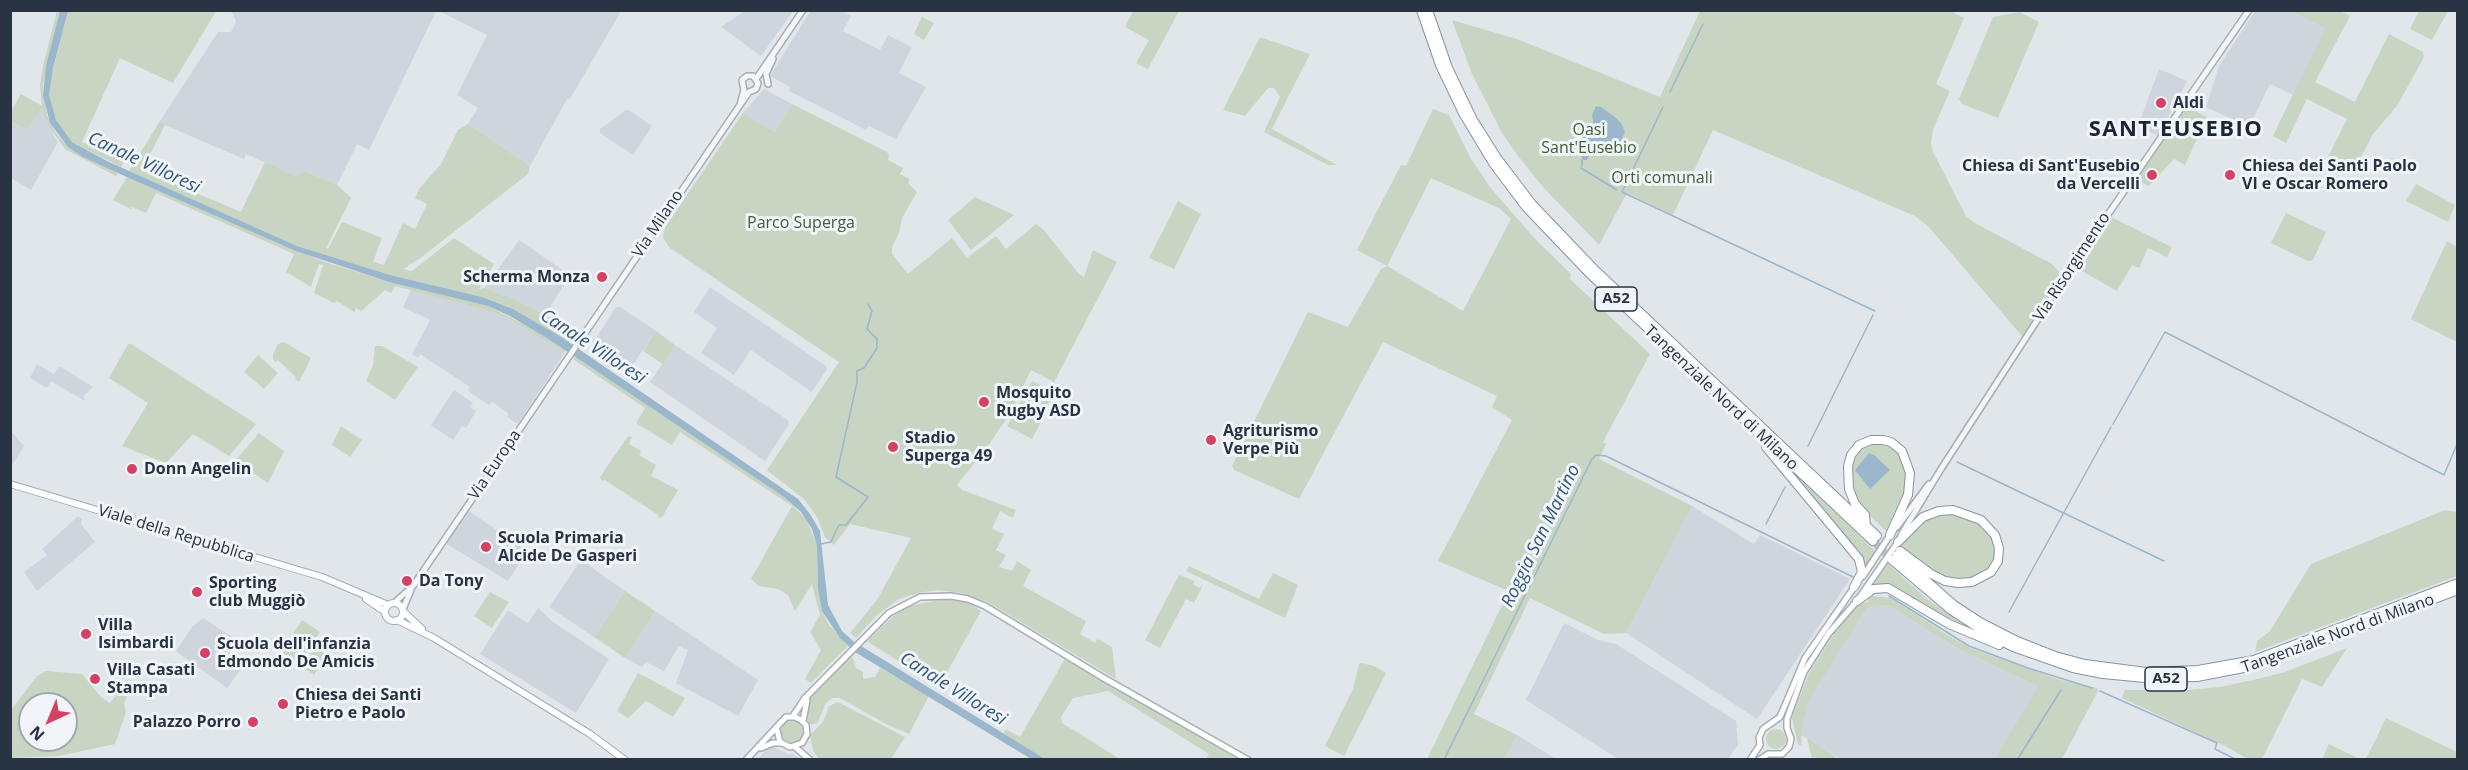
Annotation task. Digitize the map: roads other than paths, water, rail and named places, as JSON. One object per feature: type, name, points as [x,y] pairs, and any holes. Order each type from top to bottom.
[{"type":"highway","name":"Tangenziale Nord di Milano","points":[[1421,10],[1440,65],[1458,105],[1480,144],[1505,181],[1564,249],[1875,539],[1866,526],[1595,270],[1532,204],[1497,158],[1468,109],[1444,57],[1428,10]]},
{"type":"highway","name":"A52","points":[[1682,361],[1704,386],[1764,444],[1856,555],[1862,569],[1854,587]]},
{"type":"highway","name":"A52","points":[[1866,526],[1864,515],[1855,504],[1849,489],[1848,466],[1851,455],[1859,445],[1870,440],[1883,440],[1891,442],[1902,451],[1910,473],[1905,503],[1890,535]]},
{"type":"highway","points":[[1896,555],[1945,581],[1958,583],[1972,582],[1991,572],[1998,561],[1999,548],[1995,535],[1981,520],[1953,510],[1939,511],[1923,517],[1898,542]]},
{"type":"highway","name":"Tangenziale Nord di Milano","points":[[1896,555],[1954,605],[2007,637],[2075,662],[2146,672],[2193,671],[2254,660],[2457,583]]},
{"type":"highway","name":"Tangenziale Nord di Milano","points":[[1896,555],[1934,597],[1968,622],[2004,642],[2053,662],[2103,674],[2145,678],[2187,678],[2228,672],[2289,655],[2457,590]]},
{"type":"highway","name":"A52","points":[[1857,601],[1874,589],[1888,588],[1949,624],[2040,661],[2053,662]]},
{"type":"main road","name":"Viale della Repubblica","points":[[10,484],[322,577],[389,607]]},
{"type":"main road","name":"Via Risorgimento","points":[[1772,724],[1782,712],[1805,658],[1890,535]]},
{"type":"main road","name":"Via Risorgimento","points":[[1787,728],[1788,714],[1804,672],[1832,628],[1857,601],[1898,542]]},
{"type":"main road","points":[[748,757],[777,730],[782,720],[793,716],[810,693],[888,613],[920,597],[935,595],[968,598],[985,606],[1130,694],[1248,759]]},
{"type":"main road","points":[[434,638],[403,611],[400,604],[389,607],[390,620],[398,620],[434,638],[590,734],[625,759]]},
{"type":"main road","points":[[398,620],[403,611]]},
{"type":"main road","points":[[809,758],[805,740],[807,730],[803,721],[804,707],[810,693]]},
{"type":"main road","points":[[793,716],[803,721]]},
{"type":"main road","points":[[1750,759],[1760,745],[1761,732],[1765,727],[1780,724],[1787,728],[1791,739],[1788,749],[1780,754],[1770,754],[1759,759]]},
{"type":"main road","points":[[777,730],[778,738],[782,743]]},
{"type":"main road","points":[[795,747],[805,740]]},
{"type":"main road","points":[[748,757],[767,745],[782,743],[795,747],[809,758]]},
{"type":"main road","points":[[1760,745],[1770,754]]},
{"type":"street","points":[[754,78],[763,70],[804,10]]},
{"type":"street","name":"Via Risorgimento","points":[[1898,542],[1941,469],[2088,243],[2249,10]]},
{"type":"street","points":[[768,84],[766,74],[777,49]]},
{"type":"street","points":[[746,76],[754,78],[757,87],[747,91],[742,85],[742,80],[746,76]]},
{"type":"street","name":"Via Milano","points":[[577,344],[740,105],[747,91]]},
{"type":"street","name":"Via Europa","points":[[389,607],[412,586],[577,344]]},
{"type":"street","name":"Via Risorgimento","points":[[1890,535],[1941,469]]},
{"type":"street","name":"Via Europa","points":[[403,611],[412,586]]},
{"type":"water","points":[[60,11],[68,11],[53,68],[49,95],[56,120],[72,142],[109,162],[297,246],[390,275],[482,297],[513,309],[561,337],[798,499],[820,531],[828,605],[842,631],[853,641],[1045,759],[1031,759],[855,652],[840,638],[822,611],[818,589],[817,546],[812,529],[801,512],[784,497],[547,338],[488,306],[389,282],[296,251],[129,178],[83,157],[68,147],[50,123],[43,95],[46,66]]},
{"type":"water","points":[[1596,106],[1615,117],[1625,132],[1618,147],[1595,143],[1587,160],[1583,160],[1580,154],[1581,142],[1594,127],[1592,115]]},
{"type":"water","points":[[1869,453],[1890,470],[1870,489],[1855,470]]},
{"type":"waterway","points":[[1670,92],[1703,24]]},
{"type":"waterway","points":[[1663,107],[1622,192],[1875,311]]},
{"type":"waterway","points":[[1582,160],[1582,166]]},
{"type":"waterway","points":[[1581,168],[1617,190]]},
{"type":"waterway","points":[[821,544],[831,542],[839,525],[846,525],[868,497],[836,477],[857,382],[857,371],[864,368],[877,348],[877,339],[867,329],[872,311],[868,304]]},
{"type":"waterway","points":[[1808,446],[1873,315]]},
{"type":"waterway","points":[[2113,424],[2165,332],[2444,475],[2458,442]]},
{"type":"waterway","points":[[2009,612],[2111,427]]},
{"type":"waterway","name":"Roggia San Martino","points":[[1444,760],[1596,455],[1606,456],[1853,577]]},
{"type":"waterway","points":[[1957,462],[2164,561]]},
{"type":"waterway","points":[[1766,524],[1785,487]]},
{"type":"waterway","points":[[1889,596],[1969,646],[2092,688]]},
{"type":"waterway","points":[[2017,760],[2061,690]]},
{"type":"waterway","points":[[2100,691],[2217,743],[2215,749],[2237,760]]},
{"type":"tunnel","points":[[1873,541],[1892,560]]},
{"type":"place","name":"Aldi","points":[[2161,103]]},
{"type":"place","name":"Chiesa di Sant'Eusebio da Vercelli","points":[[2152,175]]},
{"type":"place","name":"Chiesa dei Santi Paolo VI e Oscar Romero","points":[[2230,175]]},
{"type":"place","name":"Scherma Monza","points":[[602,277]]},
{"type":"place","name":"Mosquito Rugby ASD","points":[[984,402]]},
{"type":"place","name":"Agriturismo Verpe Più","points":[[1211,440]]},
{"type":"place","name":"Stadio Superga 49","points":[[893,447]]},
{"type":"place","name":"Donn Angelin","points":[[132,469]]},
{"type":"place","name":"Scuola Primaria Alcide De Gasperi","points":[[486,547]]},
{"type":"place","name":"Da Tony","points":[[407,581]]},
{"type":"place","name":"Sporting club Muggiò","points":[[197,592]]},
{"type":"place","name":"Villa Isimbardi","points":[[86,634]]},
{"type":"place","name":"Scuola dell'infanzia Edmondo De Amicis","points":[[205,653]]},
{"type":"place","name":"Villa Casati Stampa","points":[[95,679]]},
{"type":"place","name":"Chiesa dei Santi Pietro e Paolo","points":[[283,704]]},
{"type":"place","name":"Palazzo Porro","points":[[253,722]]},
{"type":"district","name":"SANT'EUSEBIO","points":[[2176,130]]},
{"type":"park label","name":"Oasi Sant'Eusebio","points":[[1589,139]]},
{"type":"park label","name":"Orti comunali","points":[[1662,178]]},
{"type":"park label","name":"Parco Superga","points":[[801,223]]},
{"type":"water label","name":"Canale Villoresi","points":[[144,163]]},
{"type":"water label","name":"Canale Villoresi","points":[[593,347]]},
{"type":"water label","name":"Canale Villoresi","points":[[953,689]]}]
